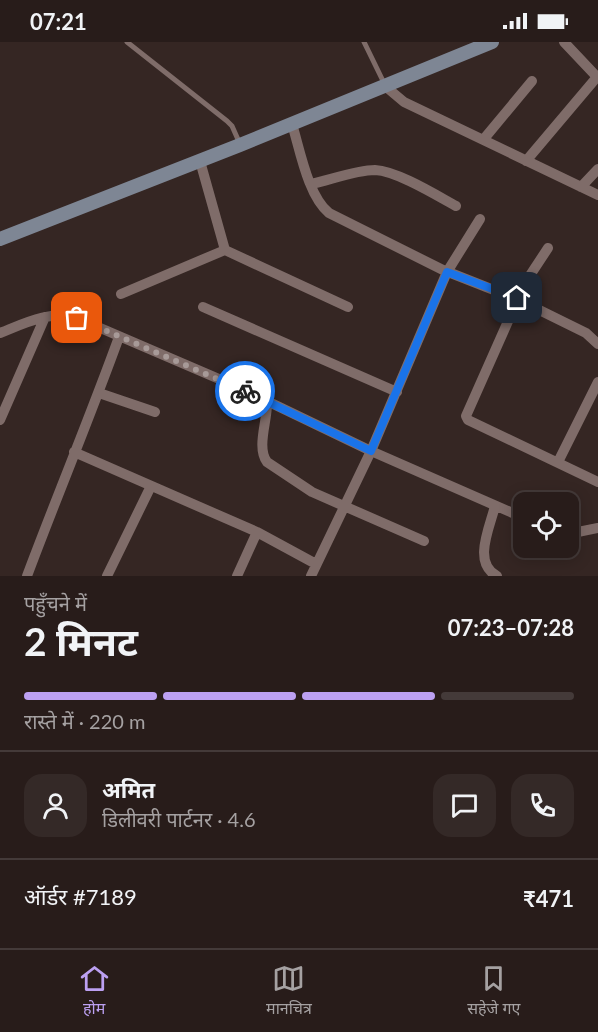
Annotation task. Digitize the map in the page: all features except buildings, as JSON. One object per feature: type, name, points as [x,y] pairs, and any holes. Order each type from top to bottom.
[{"type":"street","points":[[0,238],[200,161],[492,42]]},
{"type":"street","points":[[526,161],[598,78],[564,42]]},
{"type":"street","points":[[483,140],[532,81]]},
{"type":"street","points":[[385,86],[404,102],[598,195]]},
{"type":"street","points":[[292,124],[318,201],[329,213],[447,272],[517,298],[586,333],[598,344]]},
{"type":"street","points":[[200,161],[225,250]]},
{"type":"street","points":[[581,187],[598,169]]},
{"type":"street","points":[[311,184],[368,171],[382,171],[456,206]]},
{"type":"street","points":[[311,576],[371,451],[447,272],[480,219]]},
{"type":"street","points":[[548,248],[530,272],[517,298],[466,418],[598,482]]},
{"type":"street","points":[[121,294],[225,250],[348,307]]},
{"type":"street","points":[[203,307],[397,392]]},
{"type":"street","points":[[0,333],[45,317],[58,315],[77,318],[267,401],[371,451],[513,513]]},
{"type":"street","points":[[0,420],[45,317]]},
{"type":"street","points":[[27,576],[99,393],[118,337]]},
{"type":"street","points":[[558,462],[598,382]]},
{"type":"street","points":[[99,393],[154,412]]},
{"type":"street","points":[[267,401],[267,416],[262,436],[262,453],[265,460],[312,492],[424,542]]},
{"type":"street","points":[[74,452],[257,532],[316,564]]},
{"type":"street","points":[[107,576],[151,486]]},
{"type":"street","points":[[495,506],[484,554],[487,567],[497,576]]},
{"type":"street","points":[[579,532],[598,528]]},
{"type":"street","points":[[237,576],[257,532]]},
{"type":"lane","points":[[127,42],[232,126],[240,145]]},
{"type":"lane","points":[[364,42],[385,86]]},
{"type":"way so far","points":[[77,318],[245,391]]},
{"type":"route","points":[[245,391],[371,451],[447,272],[517,298]]}]
